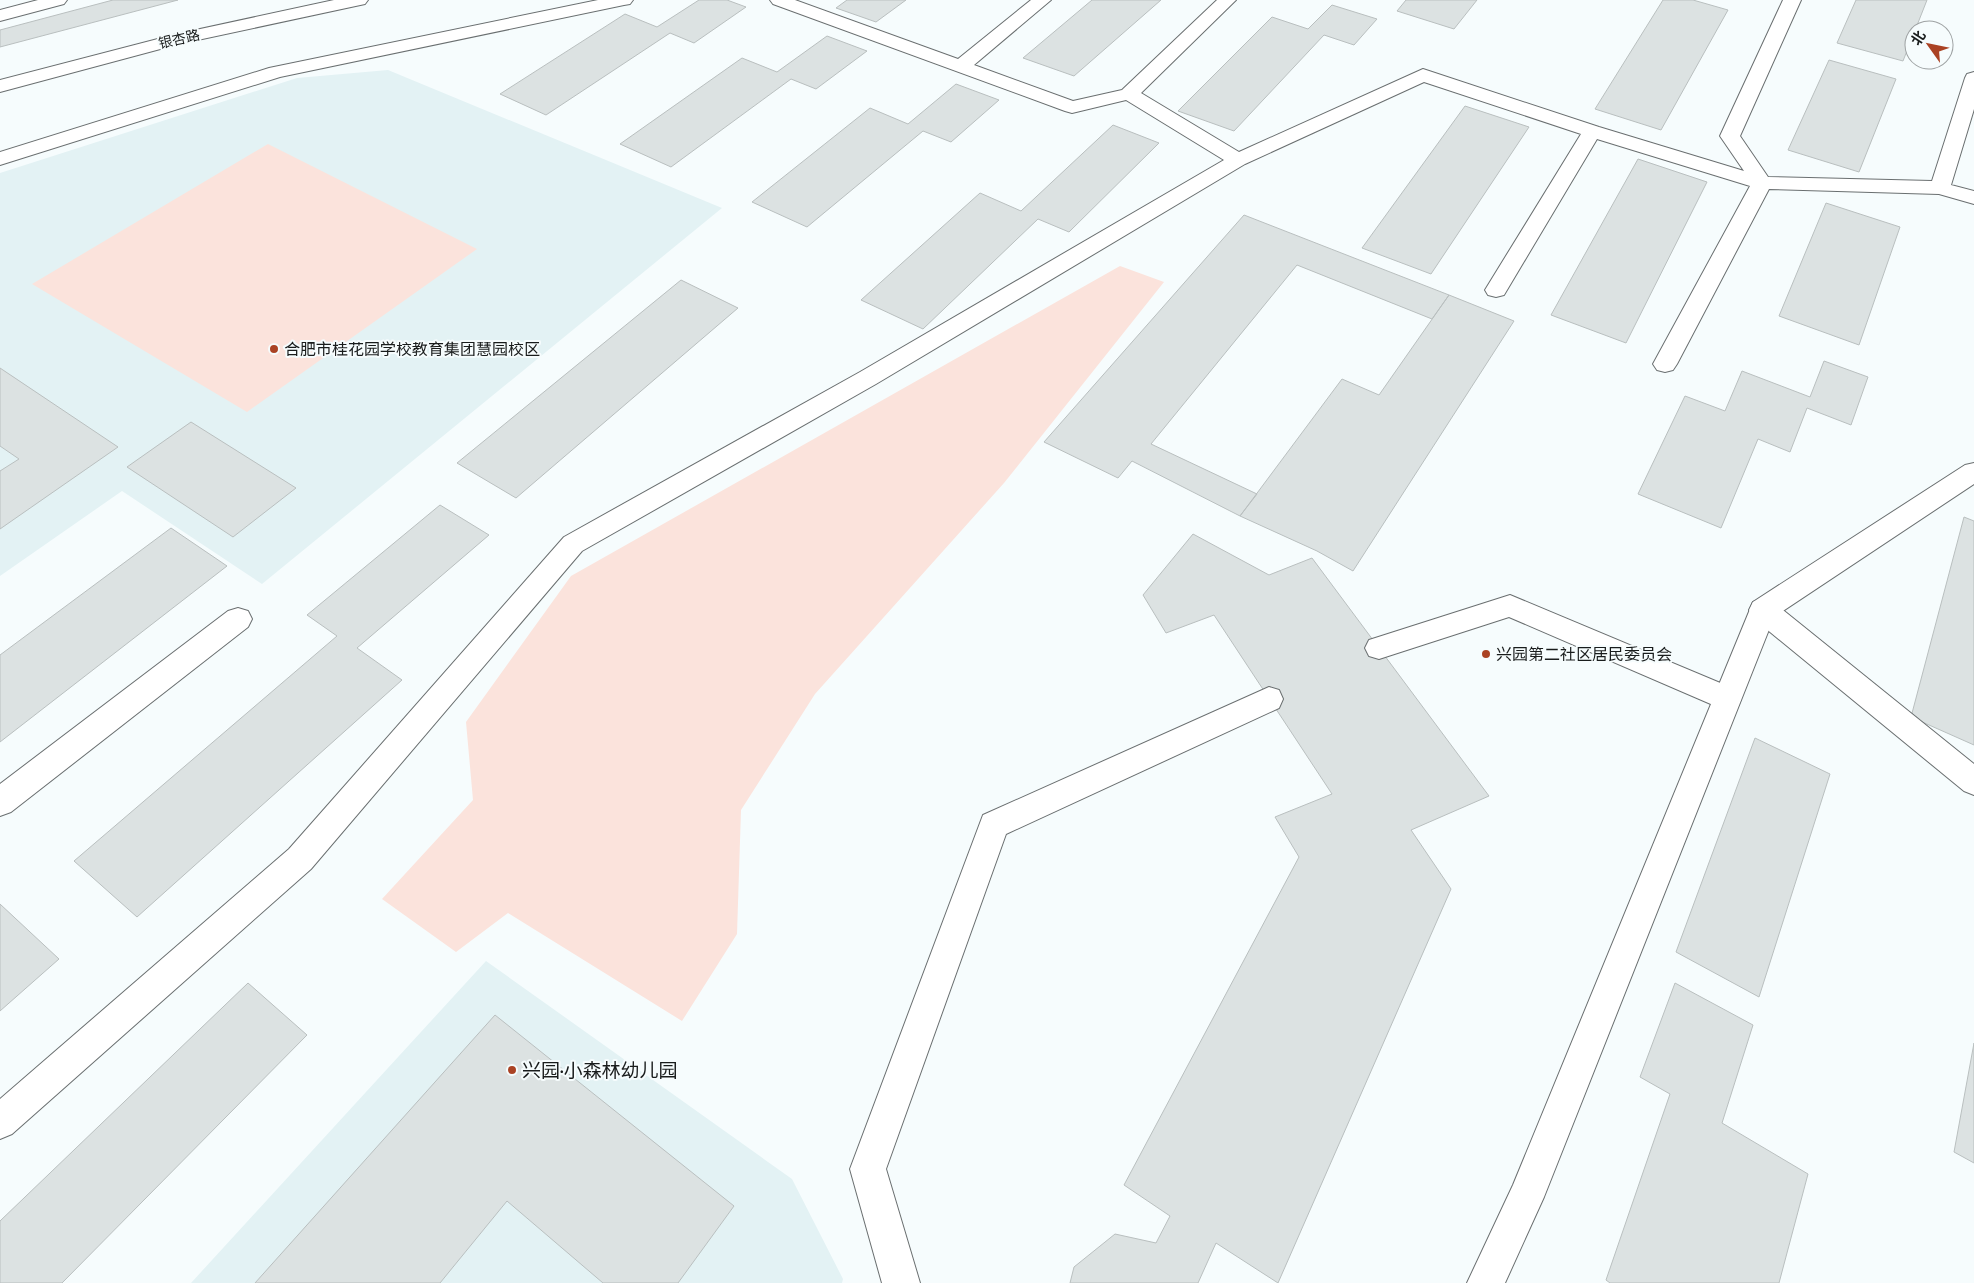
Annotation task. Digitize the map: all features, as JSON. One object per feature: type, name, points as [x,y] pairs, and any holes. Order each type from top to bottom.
[{"type":"street","points":[[0,16],[58,0]]},
{"type":"street","name":"银杏路","points":[[0,86],[177,39],[359,0]]},
{"type":"street","points":[[0,159],[276,72],[624,0]]},
{"type":"street","points":[[779,0],[1072,107],[1129,94],[1227,0]]},
{"type":"street","points":[[961,66],[1042,0]]},
{"type":"street","points":[[1762,183],[1730,136],[1792,0]]},
{"type":"street","points":[[0,1122],[300,859],[574,544],[868,378],[1238,160],[1423,75],[1592,131],[1762,183],[1940,188],[1974,198]]},
{"type":"street","points":[[1940,188],[1974,78]]},
{"type":"street","points":[[1129,94],[1238,160]]},
{"type":"street","points":[[1496,290],[1592,131]]},
{"type":"street","points":[[1665,364],[1762,183]]},
{"type":"street","points":[[1486,1283],[1526,1197],[1764,610],[1974,472]]},
{"type":"street","points":[[1379,648],[1510,606],[1727,699]]},
{"type":"street","points":[[1764,610],[1974,782]]},
{"type":"street","points":[[0,802],[238,619]]},
{"type":"street","points":[[901,1283],[868,1169],[994,826],[1269,699]]},
{"type":"shaded area","name":"合肥市桂花园学校教育集团慧园校区","points":[[388,70],[722,208],[262,584],[122,491],[0,576],[0,173],[297,78]]},
{"type":"shaded area","points":[[268,144],[477,249],[247,412],[32,284]]},
{"type":"shaded area","points":[[1120,266],[1164,282],[1004,483],[815,694],[741,810],[737,934],[682,1021],[508,913],[456,952],[382,899],[473,800],[466,722],[571,576]]},
{"type":"shaded area","name":"兴园·小森林幼儿园","points":[[486,961],[792,1179],[843,1279],[842,1283],[191,1283]]},
{"type":"building","points":[[113,0],[178,0],[0,47],[0,30]]},
{"type":"building","points":[[699,0],[727,0],[746,7],[694,43],[670,33],[546,115],[500,94],[625,14],[657,27]]},
{"type":"building","points":[[847,0],[906,0],[876,22],[836,8]]},
{"type":"building","points":[[1092,0],[1161,0],[1074,76],[1023,58]]},
{"type":"building","points":[[1406,0],[1477,0],[1454,29],[1397,11]]},
{"type":"building","points":[[1663,0],[1693,0],[1728,10],[1661,130],[1595,109]]},
{"type":"building","points":[[1856,0],[1927,0],[1919,20],[1904,20],[1903,61],[1837,43]]},
{"type":"building","points":[[1332,5],[1377,19],[1354,45],[1324,35],[1234,131],[1178,111],[1272,17],[1308,29]]},
{"type":"building","points":[[827,36],[867,51],[816,89],[791,79],[671,167],[620,144],[742,58],[777,72]]},
{"type":"building","points":[[1829,60],[1896,79],[1859,172],[1788,150]]},
{"type":"building","points":[[956,84],[999,100],[951,142],[923,131],[807,227],[752,202],[870,108],[908,124]]},
{"type":"building","points":[[1465,106],[1529,127],[1431,274],[1362,248]]},
{"type":"building","points":[[1113,125],[1159,143],[1069,232],[1038,219],[923,329],[861,300],[980,193],[1021,211]]},
{"type":"building","points":[[1638,159],[1707,182],[1626,343],[1551,315]]},
{"type":"building","points":[[1826,203],[1900,227],[1859,345],[1779,316]]},
{"type":"building","points":[[1244,215],[1449,295],[1432,319],[1297,265],[1151,444],[1257,494],[1240,516],[1132,461],[1118,478],[1044,442]]},
{"type":"building","points":[[681,280],[738,308],[516,498],[457,463]]},
{"type":"building","points":[[1449,295],[1514,321],[1353,571],[1317,551],[1240,516],[1342,379],[1379,395]]},
{"type":"building","points":[[1824,361],[1868,377],[1851,425],[1807,408],[1790,452],[1758,439],[1721,528],[1638,494],[1685,396],[1725,411],[1742,371],[1810,397]]},
{"type":"building","points":[[0,368],[118,447],[0,529],[0,471],[19,459],[0,446]]},
{"type":"building","points":[[191,422],[296,488],[233,537],[127,467]]},
{"type":"building","points":[[440,505],[489,535],[357,648],[402,680],[137,917],[74,861],[337,636],[307,615]]},
{"type":"building","points":[[1964,517],[1974,521],[1974,745],[1911,717]]},
{"type":"building","points":[[171,528],[227,566],[0,742],[0,655]]},
{"type":"building","points":[[1193,534],[1269,575],[1312,558],[1489,796],[1411,830],[1451,889],[1278,1283],[1216,1243],[1198,1283],[1070,1283],[1074,1267],[1115,1234],[1156,1243],[1170,1216],[1124,1185],[1299,857],[1275,817],[1332,794],[1214,615],[1166,633],[1143,595]]},
{"type":"building","points":[[1755,738],[1830,774],[1759,997],[1676,952]]},
{"type":"building","points":[[0,904],[59,959],[0,1011]]},
{"type":"building","points":[[248,983],[307,1035],[62,1283],[0,1283],[0,1221]]},
{"type":"building","points":[[1675,983],[1753,1025],[1722,1123],[1808,1174],[1779,1283],[1610,1283],[1606,1280],[1670,1094],[1640,1077]]},
{"type":"building","points":[[495,1015],[734,1206],[678,1283],[603,1283],[507,1201],[440,1283],[255,1283]]},
{"type":"building","points":[[1974,1043],[1974,1163],[1954,1152]]},
{"type":"place","name":"合肥市桂花园学校教育集团慧园校区","points":[[274,349]]},
{"type":"place","name":"兴园第二社区居民委员会","points":[[1486,654]]},
{"type":"place","name":"兴园·小森林幼儿园","points":[[512,1070]]}]
